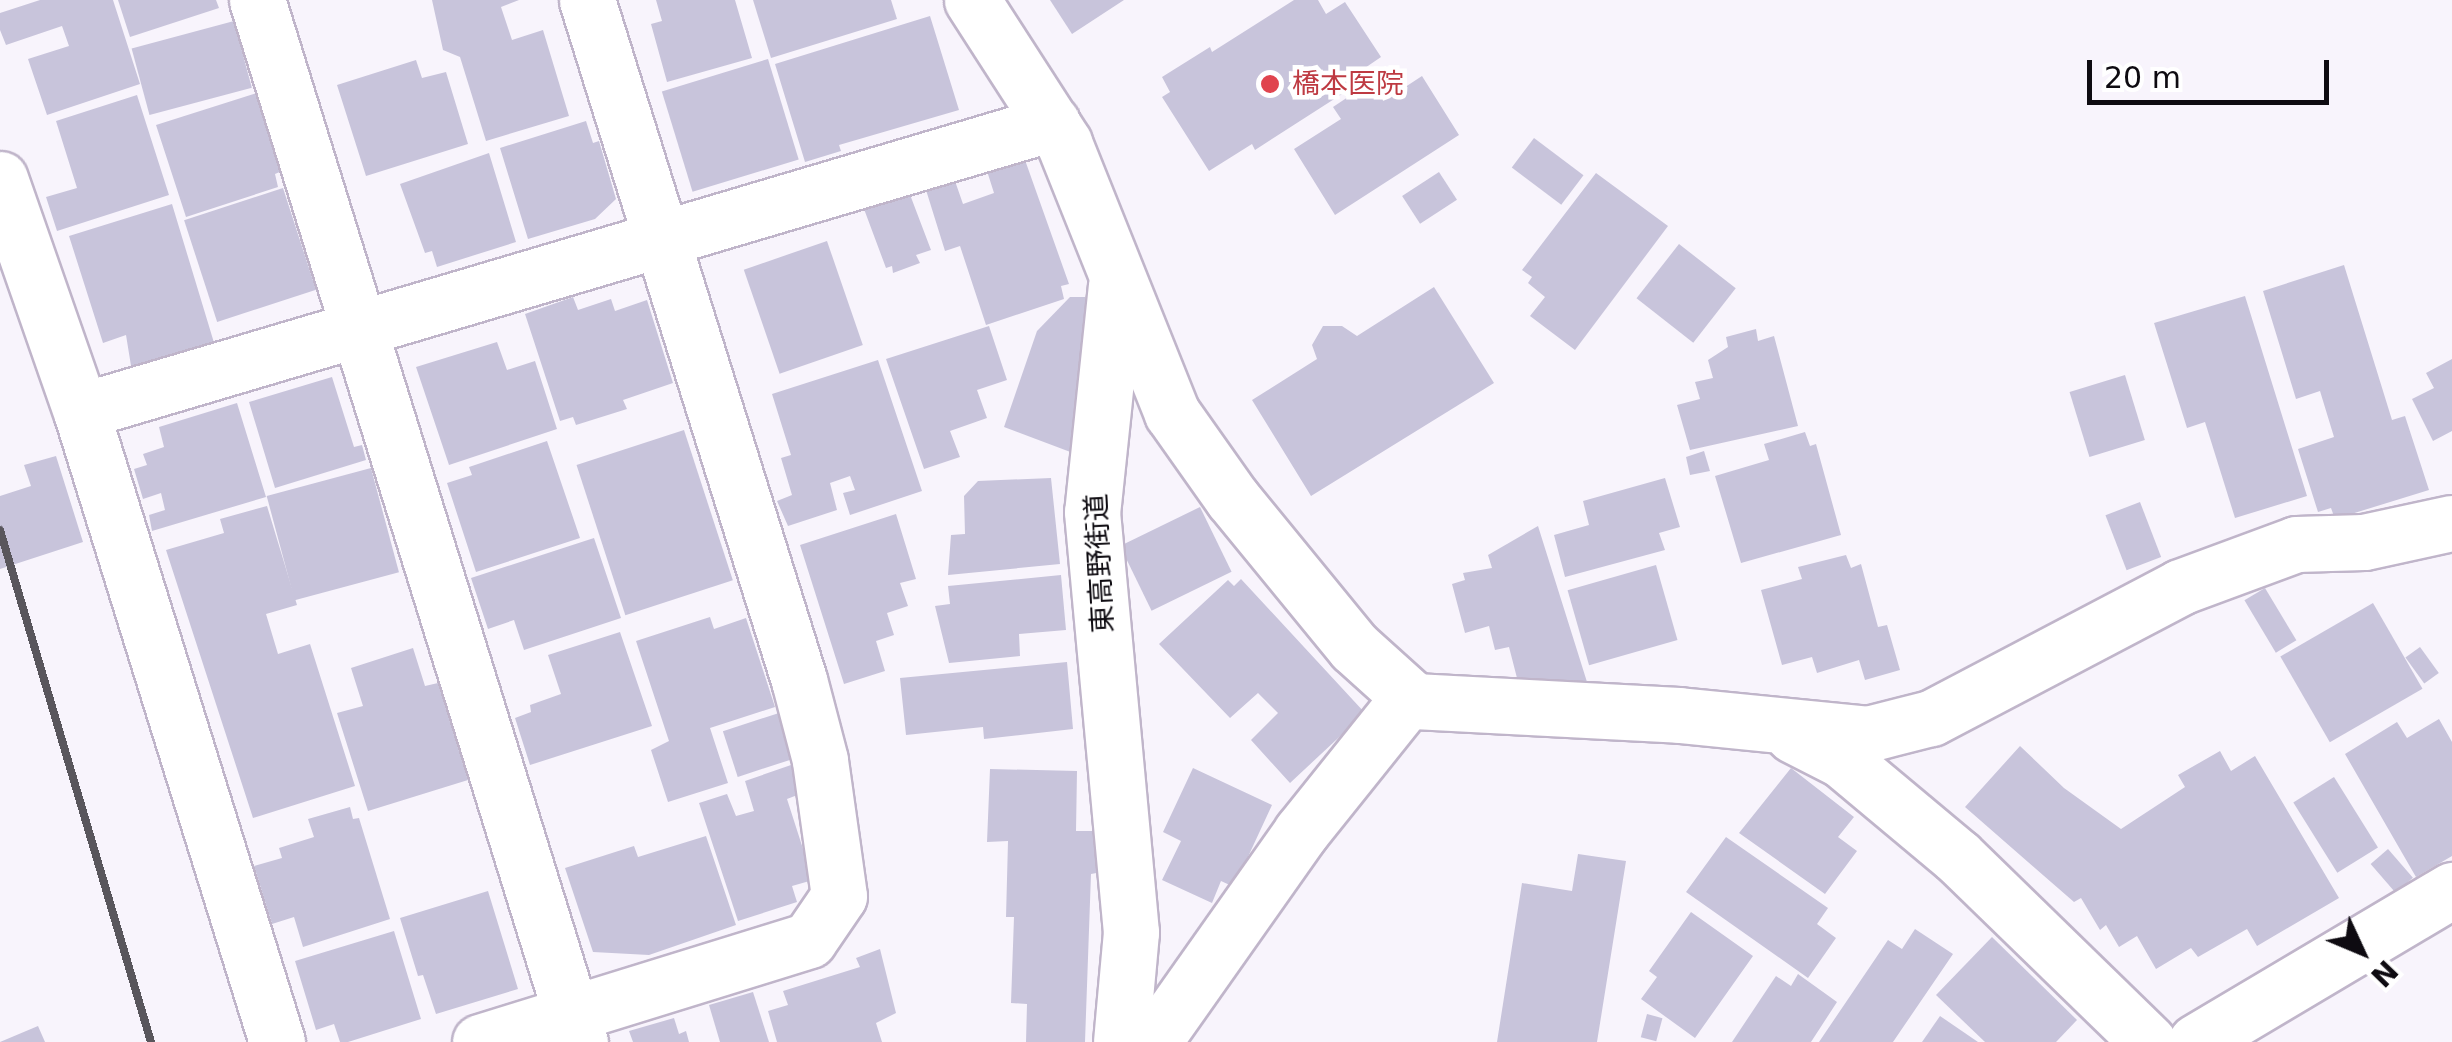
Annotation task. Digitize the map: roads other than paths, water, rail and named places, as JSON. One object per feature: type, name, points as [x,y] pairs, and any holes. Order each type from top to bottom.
[{"type":"street","points":[[257,0],[576,1028]]},
{"type":"street","points":[[480,1042],[576,1028],[809,940],[839,896],[820,760],[799,680],[588,0]]},
{"type":"street","name":"東高野街道","points":[[972,0],[1064,143],[1116,282],[1092,512],[1131,932],[1121,1042]]},
{"type":"street","points":[[81,411],[1052,123]]},
{"type":"street","points":[[0,179],[81,411],[277,1042]]},
{"type":"street","points":[[1116,282],[1172,413],[1232,498],[1354,646],[1414,701],[1868,734],[1932,718],[2180,587],[2296,544],[2364,542],[2452,522]]},
{"type":"street","points":[[1153,1042],[1301,832],[1409,696]]},
{"type":"street","points":[[1770,724],[1842,760],[1957,856],[2148,1042]]},
{"type":"street","points":[[2196,1042],[2452,890]]},
{"type":"railway","points":[[0,530],[151,1042]]},
{"type":"place","name":"橋本医院","points":[[1270,84]]}]
